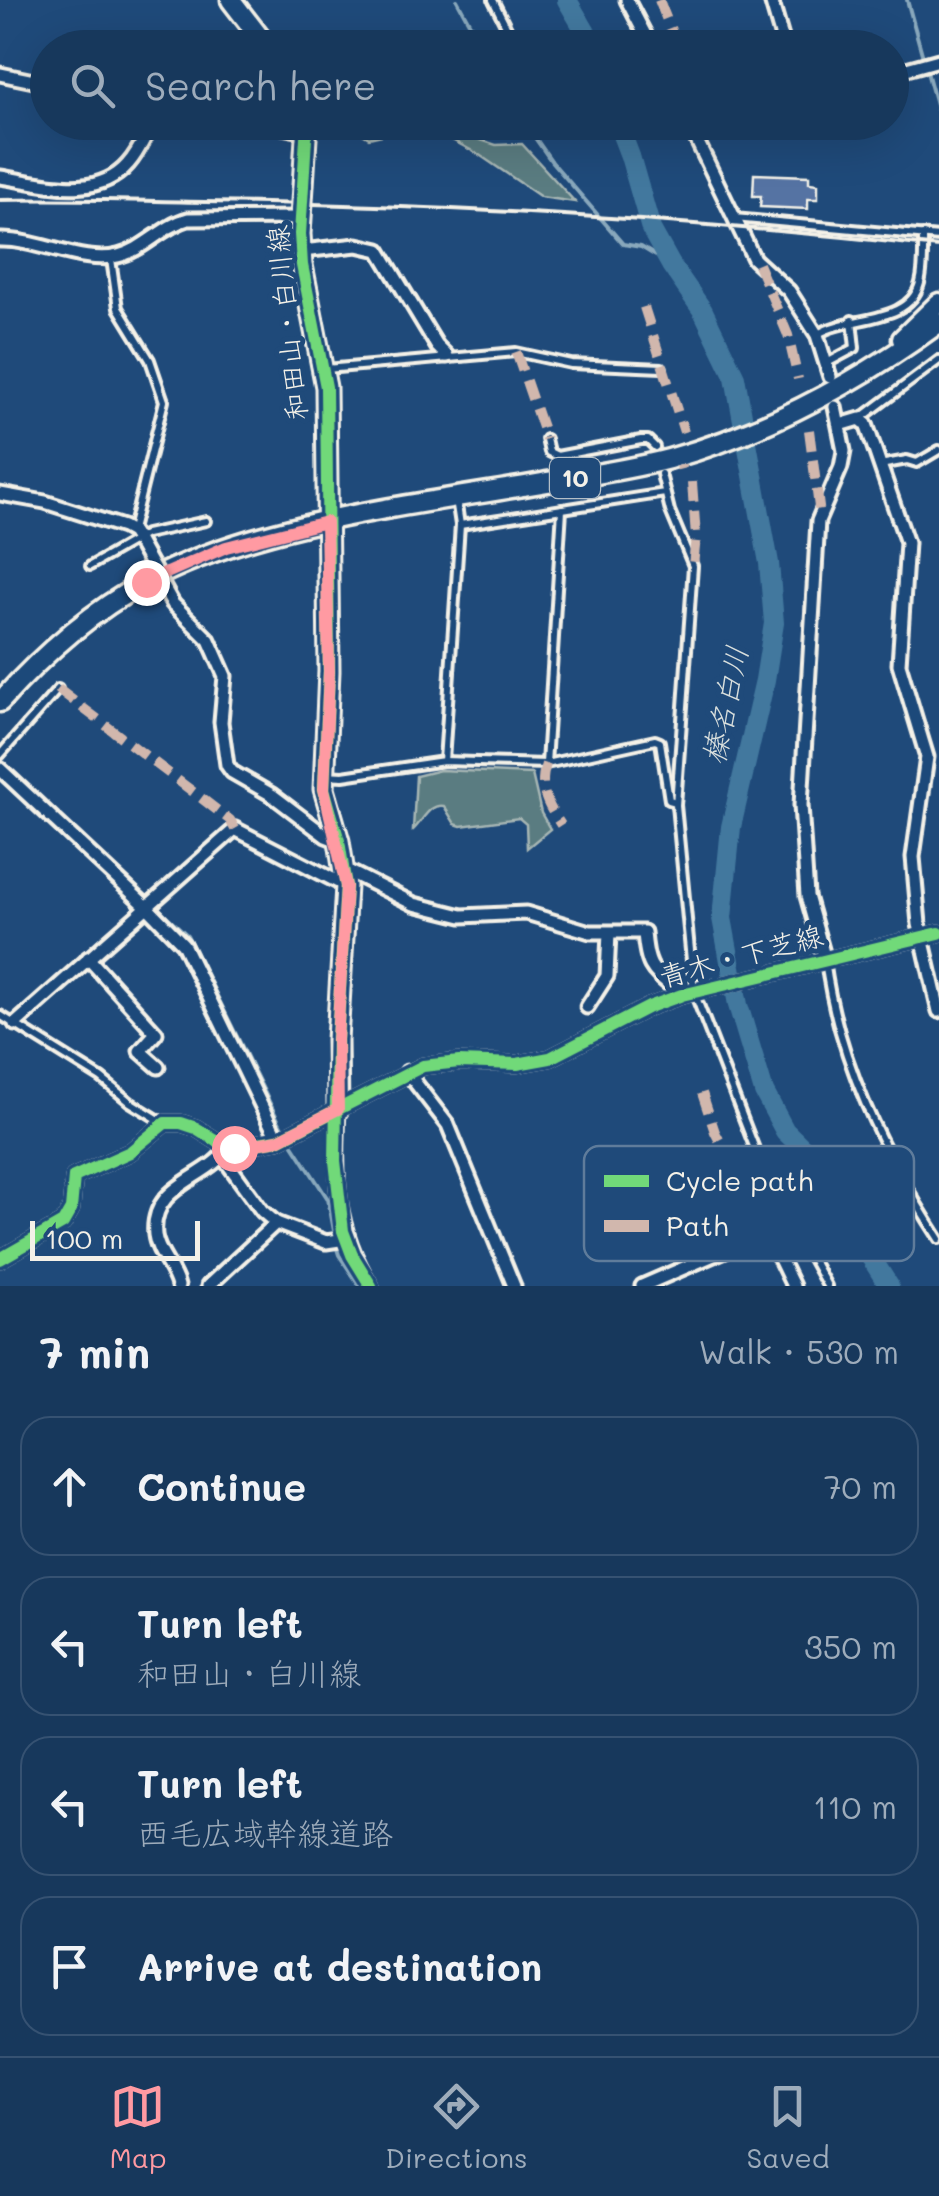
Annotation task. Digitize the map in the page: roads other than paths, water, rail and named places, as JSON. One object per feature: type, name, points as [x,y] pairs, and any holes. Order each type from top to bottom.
[{"type":"main road","points":[[230,0],[254,30]]},
{"type":"main road","name":"和田山・白川線","points":[[305,140],[302,251],[324,370],[329,671],[324,774],[327,809],[345,878],[337,1040],[338,1109]]},
{"type":"main road","name":"10","points":[[868,369],[939,303]]},
{"type":"main road","name":"10","points":[[0,702],[74,630],[146,582],[226,547],[326,522],[636,466],[692,452],[802,408],[939,323]]},
{"type":"street","points":[[627,0],[643,30]]},
{"type":"street","points":[[771,0],[780,30]]},
{"type":"street","points":[[0,74],[30,80]]},
{"type":"street","points":[[0,178],[72,188],[90,186],[126,167],[142,140]]},
{"type":"street","points":[[696,140],[754,259],[789,291],[817,335],[828,370]]},
{"type":"street","points":[[0,240],[25,241],[110,258],[123,255],[172,223],[188,219],[301,218]]},
{"type":"street","points":[[302,251],[357,245],[379,250],[437,346],[447,356]]},
{"type":"street","points":[[819,961],[807,896],[802,805],[818,521],[844,451],[836,406]]},
{"type":"street","points":[[840,424],[860,418],[866,424],[907,543],[898,664],[933,758],[913,857],[922,938],[939,1011]]},
{"type":"street","points":[[0,494],[45,502],[136,538],[173,604],[210,640],[225,676],[221,722],[228,765],[338,842]]},
{"type":"street","points":[[0,769],[183,944],[278,1140]]},
{"type":"street","points":[[16,1024],[235,828],[345,878],[414,904],[462,916],[526,913],[590,932],[644,932],[650,968],[694,992]]},
{"type":"street","points":[[587,1007],[608,976],[609,933]]},
{"type":"street","name":"青木・下芝線","points":[[226,1152],[278,1140],[407,1072],[445,1063],[517,1064],[550,1058],[649,1006],[939,934]]},
{"type":"street","points":[[88,958],[156,1033],[140,1051],[158,1067]]},
{"type":"street","points":[[407,1072],[448,1125],[514,1286]]},
{"type":"street","name":"和田山・白川線","points":[[338,1109],[335,1161],[345,1239],[371,1286]]},
{"type":"street","points":[[0,1260],[63,1223],[71,1209],[74,1177],[130,1152],[165,1123],[196,1128],[226,1152],[262,1211],[276,1223],[328,1242],[345,1239]]},
{"type":"street","points":[[178,1286],[155,1238],[156,1217],[166,1196],[182,1182],[218,1163],[226,1152]]},
{"type":"street","points":[[208,1286],[276,1223]]},
{"type":"street","points":[[642,1286],[700,1261]]},
{"type":"street","points":[[781,1261],[793,1286]]},
{"type":"lane","points":[[493,0],[508,30]]},
{"type":"lane","points":[[733,218],[939,237]]},
{"type":"lane","points":[[817,335],[852,320],[887,316],[900,310],[918,290],[924,235]]},
{"type":"lane","points":[[110,258],[118,308],[150,360],[164,402],[136,538]]},
{"type":"lane","points":[[828,370],[855,348],[852,320]]},
{"type":"lane","points":[[324,370],[516,352],[571,364],[662,368]]},
{"type":"lane","points":[[860,418],[939,360]]},
{"type":"lane","points":[[546,439],[550,452],[558,456],[641,440],[648,440],[655,447]]},
{"type":"lane","points":[[878,466],[907,460],[918,463],[939,450]]},
{"type":"lane","points":[[661,474],[693,566],[676,802],[694,992],[754,1146]]},
{"type":"lane","points":[[460,525],[666,493]]},
{"type":"lane","points":[[444,761],[460,525],[456,498]]},
{"type":"lane","points":[[546,764],[562,509]]},
{"type":"lane","points":[[90,566],[136,538],[206,521]]},
{"type":"lane","points":[[1,754],[58,689]]},
{"type":"lane","points":[[324,774],[343,776],[444,761],[546,764],[655,740],[660,742],[669,800],[676,802]]},
{"type":"lane","points":[[819,961],[858,1087],[885,1146]]},
{"type":"lane","points":[[0,1015],[102,1078],[130,1102],[165,1123]]},
{"type":"lane","points":[[914,1196],[939,1239]]},
{"type":"lane","points":[[813,1261],[827,1286]]},
{"type":"waterway","points":[[457,0],[473,30]]},
{"type":"waterway","name":"榛名白川","points":[[567,0],[584,30]]},
{"type":"waterway","points":[[907,0],[939,115]]},
{"type":"waterway","points":[[537,140],[623,244],[641,247],[671,265]]},
{"type":"waterway","name":"榛名白川","points":[[624,140],[651,229],[703,311],[735,377],[769,563],[774,623],[731,827],[722,918],[738,1005],[764,1092],[785,1131],[800,1146]]},
{"type":"waterway","points":[[0,761],[146,897]]},
{"type":"waterway","points":[[158,908],[187,935],[284,1132]]},
{"type":"waterway","points":[[291,1142],[328,1199],[335,1236]]},
{"type":"waterway","points":[[336,1245],[360,1286]]},
{"type":"waterway","name":"榛名白川","points":[[873,1261],[889,1286]]},
{"type":"railway","points":[[0,200],[481,210],[756,229],[939,247]]}]
